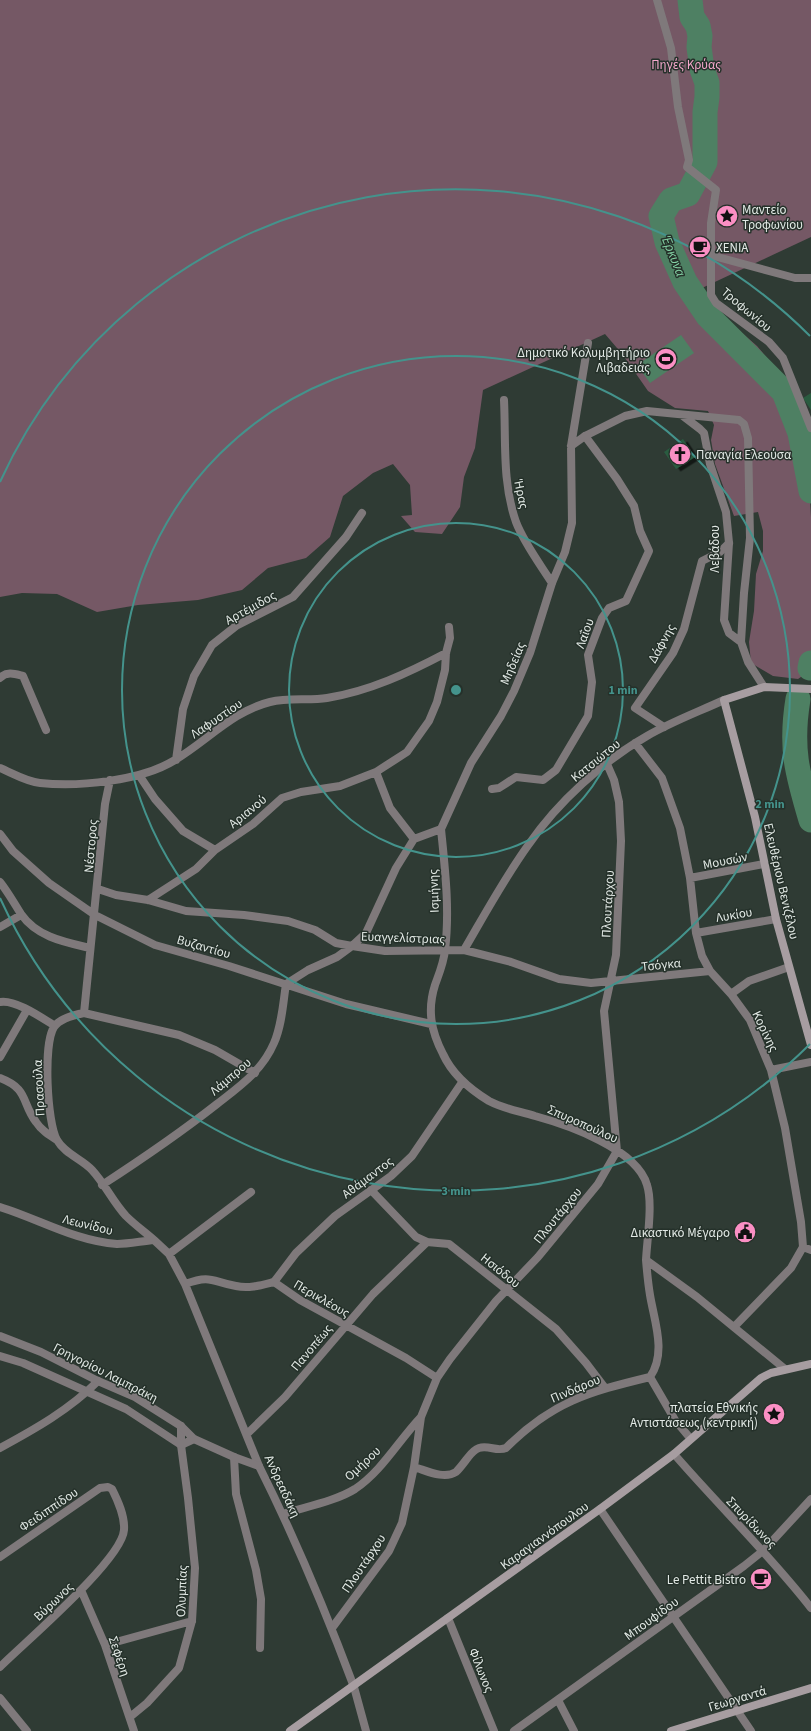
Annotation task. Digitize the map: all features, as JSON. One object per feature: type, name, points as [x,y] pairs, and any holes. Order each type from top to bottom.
[{"type":"main road","name":"Κατσιώτου","points":[[724,700],[764,687],[811,689]]},
{"type":"main road","name":"Ελευθέριου Βενιζέλου","points":[[724,700],[755,817],[776,919],[811,1045]]},
{"type":"main road","name":"Καραγιαννόπουλου","points":[[290,1731],[354,1687],[674,1454],[690,1438],[761,1378],[785,1369],[811,1364]]},
{"type":"main road","name":"Γεωργαντά","points":[[671,1731],[811,1688]]},
{"type":"street","name":"Τροφωνίου","points":[[657,0],[671,48],[680,114],[689,160],[687,167],[716,190],[711,224],[711,295],[716,303],[769,342],[783,358],[811,428]]},
{"type":"street","points":[[710,255],[795,278],[811,278]]},
{"type":"street","name":"Μηδείας","points":[[441,829],[471,763],[501,716],[514,690],[530,653],[552,583],[565,552],[572,523],[571,446],[588,343]]},
{"type":"street","name":"Ήρας","points":[[504,400],[505,469],[510,501],[517,523],[552,583]]},
{"type":"street","points":[[571,446],[586,436],[625,416],[647,411],[682,415]]},
{"type":"street","name":"Λεβάδου","points":[[682,415],[739,420],[744,424],[748,438],[750,538],[744,593],[741,642],[748,662],[764,687]]},
{"type":"street","name":"Λεβάδου","points":[[682,415],[700,428],[704,433],[710,464],[726,512],[729,543],[724,620],[729,632],[741,642]]},
{"type":"street","name":"Λαΐου","points":[[492,789],[499,788],[516,778],[543,780],[556,770],[588,716],[592,682],[588,655],[602,618],[609,608],[626,601],[649,551],[640,531],[634,506],[617,479],[586,436]]},
{"type":"street","name":"Αρτέμιδος","points":[[176,760],[183,709],[194,676],[212,645],[236,626],[293,597],[341,543],[362,513]]},
{"type":"street","name":"Δάφνης","points":[[664,727],[636,708],[673,653],[684,630],[702,561],[720,552],[729,543]]},
{"type":"street","name":"Αριανού","points":[[148,900],[196,870],[215,850],[253,824],[282,798],[301,792],[340,786],[376,772],[407,752],[429,721],[437,702],[445,670],[446,653],[450,638],[449,627]]},
{"type":"street","name":"Λαφυστίου","points":[[0,768],[38,783],[85,784],[139,775],[157,770],[176,760],[245,711],[271,702],[326,698],[360,690],[399,676],[446,653]]},
{"type":"street","points":[[0,678],[3,675],[13,673],[23,676],[46,730]]},
{"type":"street","name":"Κατσιώτου","points":[[464,950],[496,894],[529,843],[562,803],[607,764],[635,743],[664,727],[724,700]]},
{"type":"street","name":"Κορίνης","points":[[635,743],[662,778],[680,828],[690,878],[696,933],[702,956],[710,971],[731,994],[750,1020],[771,1070],[785,1128],[807,1249],[791,1268],[734,1327]]},
{"type":"street","name":"Πλουτάρχου","points":[[332,1628],[389,1551],[402,1523],[414,1467],[421,1417],[437,1378],[496,1301],[538,1257],[598,1184],[617,1151],[604,1011],[613,981],[616,955],[621,841],[619,802],[614,780],[607,764]]},
{"type":"street","points":[[376,772],[390,808],[414,839]]},
{"type":"street","points":[[139,775],[155,799],[183,831],[215,850]]},
{"type":"street","name":"Νέστορος","points":[[94,915],[98,889],[105,804],[110,780]]},
{"type":"street","points":[[286,984],[352,946],[366,933],[396,868],[414,839],[441,829]]},
{"type":"street","name":"Ισμήνης","points":[[441,829],[446,894],[445,951]]},
{"type":"street","name":"Βυζαντίου","points":[[0,834],[13,851],[49,883],[94,915],[156,945],[286,984],[346,1004],[431,1024]]},
{"type":"street","name":"Μουσών","points":[[690,878],[764,864]]},
{"type":"street","points":[[0,882],[21,915],[31,925],[45,935],[63,942],[90,948]]},
{"type":"street","name":"Ευαγγελίστριας","points":[[98,889],[116,895],[148,900],[186,911],[244,915],[288,921],[315,930],[336,943],[352,946],[386,951],[464,950],[511,962],[559,979],[591,983],[613,981]]},
{"type":"street","points":[[0,927],[21,915]]},
{"type":"street","points":[[84,1013],[94,915]]},
{"type":"street","name":"Λυκίου","points":[[696,933],[776,919]]},
{"type":"street","name":"Σπυροπούλου","points":[[445,951],[430,1006],[431,1024],[444,1056],[454,1072],[489,1101],[510,1110],[552,1121],[594,1139],[617,1151],[641,1170],[648,1185],[649,1200],[646,1260],[649,1293],[659,1352],[650,1377]]},
{"type":"street","points":[[731,994],[749,981],[789,967]]},
{"type":"street","name":"Τσόγκα","points":[[613,981],[710,971]]},
{"type":"street","name":"Λάμπρου","points":[[102,1185],[184,1130],[248,1081],[263,1064],[274,1043],[279,1028],[286,984]]},
{"type":"street","points":[[0,1002],[5,1001],[27,1010],[55,1026],[68,1017],[84,1013],[179,1035],[215,1050],[255,1073]]},
{"type":"street","points":[[0,1057],[27,1010]]},
{"type":"street","name":"Πρασούλα","points":[[55,1026],[49,1038],[47,1072],[52,1123],[57,1140],[64,1149],[92,1170],[126,1216],[154,1240]]},
{"type":"street","points":[[771,1070],[811,1062]]},
{"type":"street","points":[[0,1078],[18,1088],[35,1121],[43,1131],[57,1140]]},
{"type":"street","name":"Αθάμαντος","points":[[274,1282],[296,1253],[335,1216],[391,1176],[412,1156],[463,1081]]},
{"type":"street","name":"Ησιόδου","points":[[371,1190],[416,1237],[427,1242],[449,1244],[556,1329],[586,1363],[605,1388]]},
{"type":"street","points":[[154,1240],[169,1254],[251,1192]]},
{"type":"street","name":"Λεωνίδου","points":[[0,1207],[19,1213],[61,1231],[93,1240],[118,1244],[154,1240]]},
{"type":"street","name":"Πανοπέως","points":[[247,1434],[285,1397],[344,1325],[379,1288],[427,1242]]},
{"type":"street","name":"Ανδρεαδάκη","points":[[169,1254],[186,1284],[260,1466],[283,1514],[332,1628],[354,1687],[366,1731]]},
{"type":"street","points":[[646,1260],[734,1327],[785,1369]]},
{"type":"street","name":"Περικλέους","points":[[186,1284],[206,1278],[237,1286],[248,1287],[274,1282],[300,1300],[406,1358],[437,1378]]},
{"type":"street","name":"Γρηγορίου Λαμπράκη","points":[[0,1336],[41,1352],[98,1381],[134,1397],[181,1426],[194,1439],[234,1457],[260,1466]]},
{"type":"street","name":"Γρηγορίου Λαμπράκη","points":[[0,1356],[23,1364],[86,1393],[126,1409],[181,1445]]},
{"type":"street","points":[[650,1377],[675,1420],[690,1438]]},
{"type":"street","name":"Πινδάρου","points":[[414,1467],[443,1475],[456,1472],[474,1451],[487,1447],[500,1451],[506,1448],[540,1418],[565,1402],[605,1388],[650,1377]]},
{"type":"street","points":[[0,1448],[49,1421],[86,1393],[98,1381]]},
{"type":"street","name":"Ομήρου","points":[[283,1514],[328,1500],[355,1489],[373,1473],[421,1417]]},
{"type":"street","name":"Ολυμπίας","points":[[130,1717],[147,1703],[179,1668],[192,1621],[195,1568],[181,1445],[181,1426]]},
{"type":"street","points":[[181,1445],[194,1439]]},
{"type":"street","name":"Σπυρίδωνος","points":[[674,1454],[712,1498],[764,1550],[811,1608]]},
{"type":"street","points":[[234,1457],[236,1494],[256,1570],[261,1599],[260,1648]]},
{"type":"street","name":"Φειδιππίδου","points":[[0,1557],[100,1488],[108,1487],[112,1489]]},
{"type":"street","name":"Βύρωνος","points":[[0,1666],[81,1590],[117,1547],[124,1530],[122,1516],[112,1489]]},
{"type":"street","name":"Μπουφίδου","points":[[514,1731],[764,1550],[811,1499]]},
{"type":"street","points":[[600,1509],[751,1731]]},
{"type":"street","name":"Σεφέρη","points":[[81,1590],[104,1644],[134,1731]]},
{"type":"street","name":"Φίλωνος","points":[[448,1618],[494,1731]]},
{"type":"street","points":[[104,1644],[192,1621]]},
{"type":"street","points":[[0,1698],[27,1731]]},
{"type":"street","points":[[558,1700],[574,1731]]},
{"type":"green space","name":"Πηγές Κρύας","points":[[0,0],[811,0],[811,237],[702,288],[709,304],[757,346],[778,371],[802,425],[807,447],[811,517],[811,670],[798,679],[773,676],[751,663],[749,642],[754,611],[756,574],[763,551],[763,531],[758,512],[734,516],[715,464],[711,440],[714,425],[708,411],[675,408],[648,391],[623,355],[605,334],[483,390],[475,448],[464,477],[460,507],[442,534],[415,532],[401,516],[412,515],[410,485],[393,464],[373,473],[343,496],[330,537],[306,558],[268,568],[242,590],[198,600],[138,605],[97,612],[57,594],[22,593],[0,597]]},
{"type":"shaded area","name":"Δημοτικό Κολυμβητήριο Λιβαδειάς","points":[[681,335],[694,353],[650,383],[637,365]]},
{"type":"building","points":[[811,393],[811,410],[803,398]]},
{"type":"building","name":"Παναγία Ελεούσα","points":[[683,439],[695,457],[676,469],[664,452]]},
{"type":"waterway","name":"Έρκυνα","points":[[690,0],[692,17],[698,26],[702,69],[707,83],[705,112],[705,162],[688,194],[671,200],[661,216],[667,242],[685,282],[708,316],[784,392],[800,433],[811,491]]},
{"type":"waterway","name":"Έρκυνα","points":[[810,668],[811,663]]},
{"type":"waterway","name":"Έρκυνα","points":[[798,699],[795,732],[796,760],[811,820]]},
{"type":"place","name":"Μαντείο Τροφωνίου","points":[[727,216]]},
{"type":"place","name":"XENIA","points":[[700,247]]},
{"type":"place","name":"Δημοτικό Κολυμβητήριο Λιβαδειάς","points":[[666,359]]},
{"type":"place","name":"Παναγία Ελεούσα","points":[[680,454]]},
{"type":"place","name":"Δικαστικό Μέγαρο","points":[[745,1232]]},
{"type":"place","name":"πλατεία Εθνικής Αντιστάσεως (κεντρική)","points":[[774,1414]]},
{"type":"place","name":"Le Pettit Bistro","points":[[761,1579]]}]
